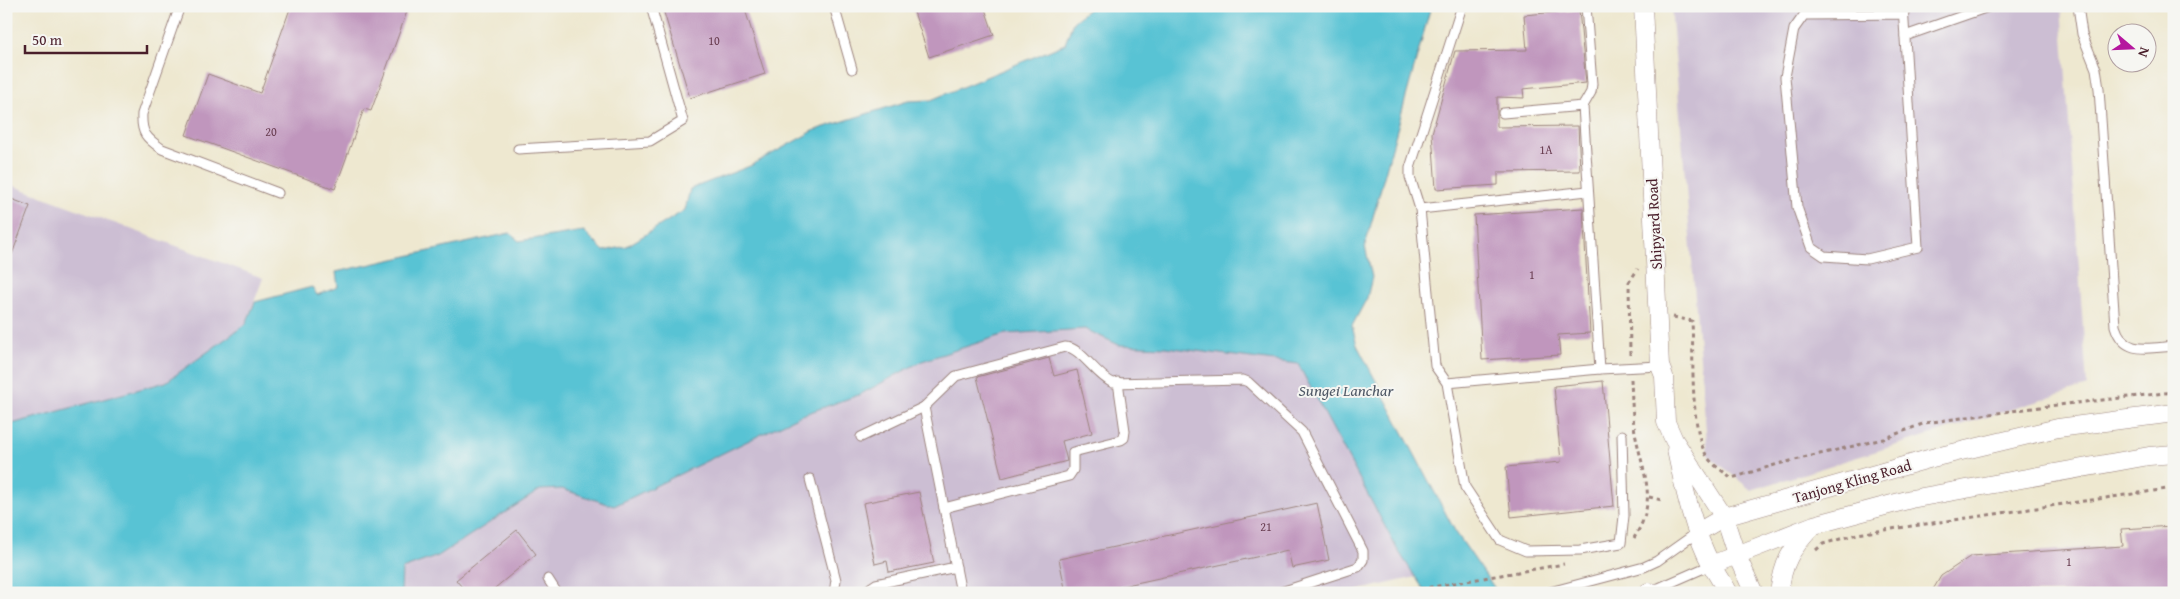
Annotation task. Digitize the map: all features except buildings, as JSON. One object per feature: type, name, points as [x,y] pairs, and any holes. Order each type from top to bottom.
[{"type":"street","name":"Shipyard Road","points":[[1643,6],[1660,366],[1664,376],[1666,422],[1674,440],[1724,517],[1736,554],[1754,593]]},
{"type":"street","name":"Tanjong Kling Road","points":[[1698,532],[1724,517],[1932,458],[2058,428],[2174,413]]},
{"type":"street","name":"Shipyard Road","points":[[1674,440],[1684,487],[1698,532],[1711,565],[1728,593]]},
{"type":"street","name":"Tanjong Kling Road","points":[[1711,565],[1814,525],[1911,499],[2149,456],[2174,454]]},
{"type":"street","name":"Tanjong Kling Road","points":[[1779,593],[1783,568],[1787,558],[1792,549],[1814,525]]},
{"type":"lane","points":[[180,6],[142,114],[141,128],[150,141],[162,149],[278,193]]},
{"type":"lane","points":[[518,149],[650,141],[683,121],[651,6]]},
{"type":"lane","points":[[834,6],[852,69]]},
{"type":"lane","points":[[1462,6],[1410,168],[1410,177],[1420,209],[1436,366],[1447,383],[1465,487],[1500,540],[1526,551],[1580,550],[1620,543],[1624,516],[1622,435]]},
{"type":"lane","points":[[1586,6],[1592,84],[1591,92],[1583,106],[1600,369]]},
{"type":"lane","points":[[1905,36],[1991,6]]},
{"type":"lane","points":[[2078,6],[2082,34],[2096,69],[2099,89],[2114,326],[2123,343],[2132,347],[2174,346]]},
{"type":"lane","points":[[1903,10],[1905,36],[1918,247],[1867,259],[1824,256],[1811,247],[1797,207],[1785,77],[1794,29],[1804,15],[1903,10]]},
{"type":"lane","points":[[1503,112],[1583,106]]},
{"type":"lane","points":[[1420,209],[1588,191]]},
{"type":"lane","points":[[860,437],[924,407],[956,376],[1065,347],[1074,348],[1102,378],[1113,383],[1243,380],[1252,384],[1302,432],[1363,551],[1363,560],[1358,568],[1278,593]]},
{"type":"lane","points":[[1447,383],[1600,369],[1660,366]]},
{"type":"lane","points":[[944,508],[1069,476],[1073,470],[1073,452],[1124,438],[1125,431],[1118,382]]},
{"type":"lane","points":[[924,407],[961,593]]},
{"type":"lane","points":[[810,480],[836,580],[834,593]]},
{"type":"lane","name":"Tanjong Kling Road","points":[[1546,593],[1644,567],[1657,561],[1698,532]]},
{"type":"lane","name":"Tanjong Kling Road","points":[[1651,592],[1711,565]]},
{"type":"lane","points":[[869,593],[870,588],[876,584],[956,567]]},
{"type":"lane","points":[[548,579],[557,593]]},
{"type":"path","points":[[1630,545],[1637,534],[1649,497],[1636,436],[1630,368],[1630,282],[1640,267]]},
{"type":"path","points":[[1658,314],[1692,321],[1696,418],[1700,440],[1710,460],[1732,478],[1778,464],[1883,439],[1925,423],[2174,392]]},
{"type":"path","points":[[1814,551],[1823,544],[1857,534],[2174,488]]},
{"type":"path","points":[[1649,497],[1662,500]]},
{"type":"path","points":[[1397,593],[1573,562]]},
{"type":"shaded area","points":[[1671,6],[2061,6],[2087,386],[1751,490],[1708,455]]},
{"type":"shaded area","points":[[6,183],[263,278],[246,324],[166,382],[9,425],[6,431]]},
{"type":"shaded area","points":[[1085,329],[1119,345],[1166,347],[1298,363],[1397,549],[1416,577],[1347,593],[401,593],[402,569],[438,556],[540,490],[562,489],[614,506],[799,416],[861,394],[922,361],[1005,334]]},
{"type":"water","name":"Sungei Lanchar","points":[[1092,6],[1105,6],[1112,10],[1117,6],[1431,6],[1365,246],[1372,277],[1367,298],[1352,326],[1357,345],[1455,531],[1498,593],[1426,593],[1397,549],[1298,364],[1166,347],[1119,345],[1085,329],[1005,334],[922,361],[861,394],[799,416],[614,506],[562,489],[540,490],[438,556],[402,569],[401,593],[6,593],[6,431],[8,425],[166,382],[246,324],[255,302],[312,287],[317,295],[338,287],[336,272],[510,233],[519,241],[584,231],[604,251],[627,246],[685,210],[690,189],[750,166],[815,130],[908,101],[931,100],[1065,44],[1073,22]]}]
